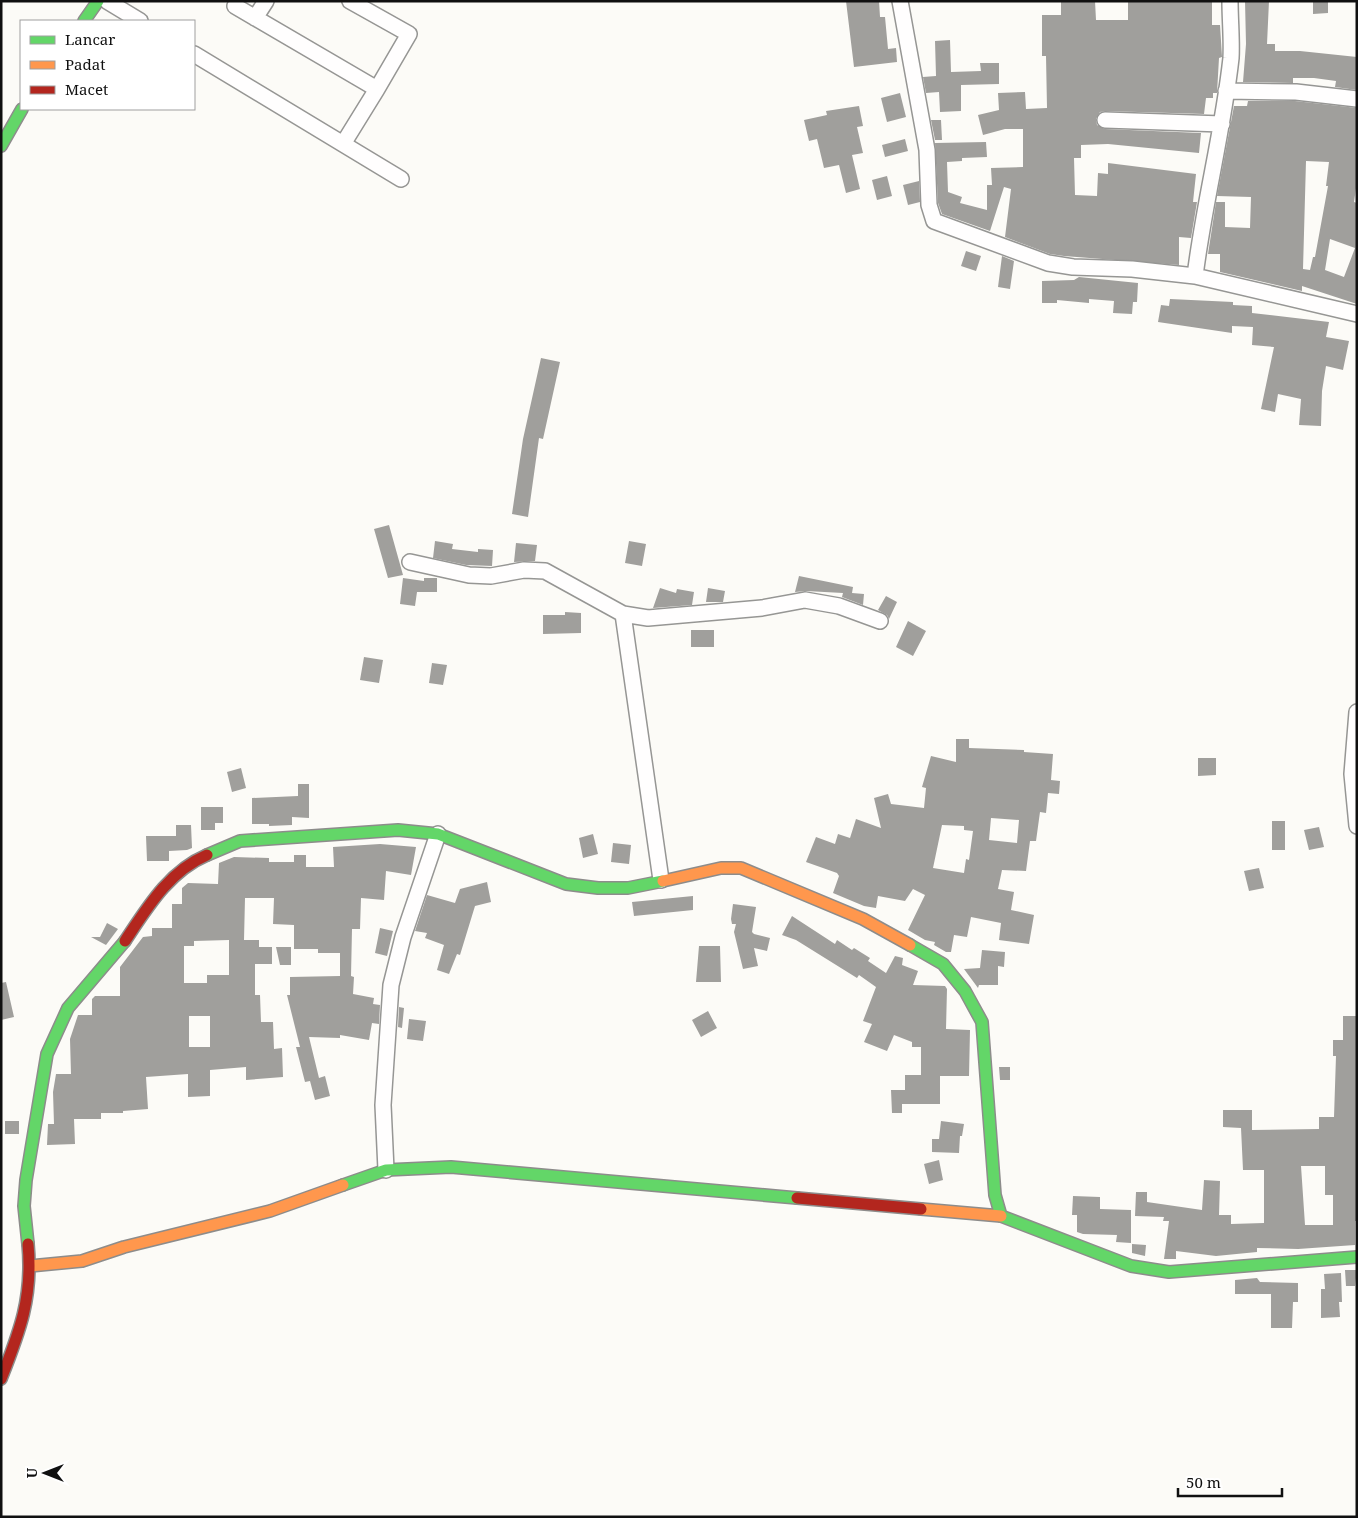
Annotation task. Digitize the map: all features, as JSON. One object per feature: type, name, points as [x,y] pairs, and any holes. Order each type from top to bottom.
[{"type":"street","points":[[85,20],[98,1]]},
{"type":"street","points":[[107,1],[138,20]]},
{"type":"street","points":[[255,18],[266,1]]},
{"type":"street","points":[[344,144],[409,34],[350,1]]},
{"type":"street","points":[[900,1],[927,150],[929,205],[934,221],[1048,263],[1072,267],[1132,269],[1195,276],[1357,314]]},
{"type":"street","points":[[1195,276],[1205,201],[1216,161],[1222,124],[1231,48],[1230,1]]},
{"type":"street","points":[[234,6],[377,89]]},
{"type":"street","points":[[195,55],[401,179]]},
{"type":"street","points":[[1226,91],[1296,92],[1357,99]]},
{"type":"street","points":[[1,146],[21,110]]},
{"type":"street","points":[[1105,120],[1222,124]]},
{"type":"street","points":[[410,562],[468,575],[492,576],[524,570],[545,571],[623,614],[648,618],[762,608],[806,600],[831,604],[880,621]]},
{"type":"street","points":[[623,614],[632,662],[661,880]]},
{"type":"street","points":[[1357,712],[1352,774],[1357,826]]},
{"type":"street","points":[[1,1379],[22,1328],[27,1301],[30,1266],[24,1206],[26,1180],[47,1054],[68,1008],[120,948],[158,892],[195,860],[240,841],[398,830],[438,834],[566,884],[598,888],[628,888],[721,868],[741,868],[863,919],[943,964],[965,991],[982,1022],[995,1195],[1001,1216]]},
{"type":"street","points":[[386,1170],[383,1105],[391,985],[408,920],[438,834]]},
{"type":"street","points":[[30,1266],[82,1261],[124,1247],[270,1211],[386,1170],[451,1168],[1001,1216],[1131,1266],[1169,1272],[1357,1257]]},
{"type":"building","points":[[846,1],[879,1],[880,17],[885,17],[888,49],[896,48],[897,62],[854,67]]},
{"type":"building","points":[[1061,1],[1095,1],[1096,20],[1128,20],[1128,1],[1212,1],[1212,25],[1220,25],[1222,57],[1219,58],[1217,93],[1213,93],[1213,98],[1206,98],[1204,114],[1105,111],[1100,112],[1096,119],[1097,125],[1105,129],[1201,133],[1199,153],[1108,144],[1081,145],[1081,158],[1074,158],[1075,195],[1097,196],[1098,173],[1108,174],[1108,163],[1196,174],[1193,202],[1197,202],[1191,238],[1179,237],[1179,265],[1050,254],[1005,237],[1011,189],[1004,187],[990,231],[942,214],[938,203],[935,143],[986,142],[987,157],[962,158],[962,161],[947,162],[948,192],[962,197],[960,203],[987,210],[987,185],[992,185],[991,168],[1023,167],[1023,129],[1005,129],[983,135],[978,115],[999,110],[998,93],[1025,92],[1026,109],[1047,108],[1046,56],[1042,56],[1042,15],[1061,15]]},
{"type":"building","points":[[1245,1],[1269,1],[1267,44],[1275,44],[1275,51],[1300,51],[1357,57],[1357,90],[1335,87],[1336,81],[1314,78],[1293,78],[1293,83],[1243,82],[1246,44]]},
{"type":"building","points":[[1313,1],[1328,1],[1328,13],[1313,14]]},
{"type":"building","points":[[950,40],[951,72],[981,71],[980,63],[999,63],[999,84],[961,85],[961,111],[940,112],[939,92],[926,93],[923,77],[936,76],[935,41]]},
{"type":"building","points":[[900,93],[906,117],[887,122],[881,98]]},
{"type":"building","points":[[1248,101],[1295,101],[1357,108],[1357,181],[1354,202],[1357,203],[1357,304],[1302,286],[1302,291],[1220,272],[1220,254],[1208,254],[1216,202],[1225,202],[1225,227],[1250,228],[1251,197],[1217,196],[1234,106],[1247,106]],"holes":[[[1306,161],[1329,162],[1326,186],[1328,186],[1315,257],[1313,257],[1310,270],[1303,269]],[[1330,239],[1355,248],[1344,277],[1325,270]]]},
{"type":"building","points":[[859,106],[863,126],[857,127],[863,153],[852,155],[860,189],[846,193],[839,165],[824,168],[817,139],[809,141],[804,120],[827,115],[826,111]]},
{"type":"building","points":[[931,120],[941,120],[942,140],[935,140]]},
{"type":"building","points":[[905,139],[908,151],[885,157],[882,145]]},
{"type":"building","points":[[887,176],[892,196],[877,200],[872,180]]},
{"type":"building","points":[[919,181],[920,202],[908,205],[903,185]]},
{"type":"building","points":[[966,251],[981,256],[976,271],[961,266]]},
{"type":"building","points":[[1002,256],[1014,261],[1010,289],[998,287]]},
{"type":"building","points":[[1079,277],[1138,283],[1137,302],[1133,302],[1132,314],[1113,313],[1114,301],[1089,299],[1089,303],[1057,300],[1057,303],[1042,303],[1042,281],[1074,280]]},
{"type":"building","points":[[1170,299],[1233,302],[1233,305],[1252,306],[1252,313],[1329,322],[1326,337],[1349,341],[1343,370],[1326,366],[1322,391],[1321,426],[1299,425],[1301,399],[1278,394],[1275,412],[1261,409],[1274,347],[1252,345],[1253,327],[1232,326],[1232,333],[1158,322],[1161,305],[1169,306]]},
{"type":"building","points":[[541,358],[560,362],[543,439],[539,438],[528,517],[512,514],[523,439]]},
{"type":"building","points":[[389,525],[403,575],[388,578],[374,529]]},
{"type":"building","points":[[435,541],[453,544],[452,549],[478,552],[478,549],[493,550],[492,566],[466,565],[433,558]]},
{"type":"building","points":[[629,541],[646,544],[642,566],[625,563]]},
{"type":"building","points":[[516,543],[537,545],[535,561],[514,562]]},
{"type":"building","points":[[799,576],[853,587],[852,593],[864,594],[863,605],[842,597],[843,593],[795,592]]},
{"type":"building","points":[[403,578],[424,581],[424,578],[437,578],[437,592],[417,592],[415,606],[400,604]]},
{"type":"building","points":[[660,588],[676,593],[677,589],[694,592],[692,605],[653,608]]},
{"type":"building","points":[[708,588],[725,591],[723,602],[706,602]]},
{"type":"building","points":[[886,596],[897,602],[889,619],[887,615],[878,610]]},
{"type":"building","points":[[565,612],[581,613],[581,633],[543,634],[543,615],[565,615]]},
{"type":"building","points":[[908,621],[926,631],[913,656],[896,647]]},
{"type":"building","points":[[691,630],[714,630],[714,647],[691,647]]},
{"type":"building","points":[[364,657],[383,660],[379,683],[360,680]]},
{"type":"building","points":[[432,663],[447,665],[443,685],[429,683]]},
{"type":"building","points":[[956,739],[969,739],[969,748],[1024,750],[1024,752],[1053,754],[1051,780],[1060,781],[1059,794],[1048,793],[1046,813],[1040,812],[1036,841],[1030,841],[1026,871],[1002,870],[998,889],[1014,892],[1011,910],[1034,915],[1029,944],[999,940],[1001,923],[971,917],[967,937],[954,935],[951,952],[946,952],[934,945],[935,942],[925,940],[908,930],[925,895],[913,889],[905,901],[878,896],[876,908],[864,906],[833,893],[839,876],[837,873],[806,862],[816,837],[835,844],[838,834],[850,838],[856,819],[881,828],[874,798],[888,794],[891,804],[924,808],[926,788],[922,787],[931,756],[956,762]],"holes":[[[991,818],[1019,820],[1017,843],[989,840]],[[942,825],[964,826],[964,830],[973,831],[969,860],[966,859],[964,873],[933,868]]]},
{"type":"building","points":[[1198,758],[1216,758],[1216,775],[1198,776]]},
{"type":"building","points":[[241,768],[246,788],[232,792],[227,772]]},
{"type":"building","points":[[298,784],[309,784],[309,818],[292,817],[292,825],[269,826],[269,824],[252,824],[252,798],[298,796]]},
{"type":"building","points":[[201,807],[223,807],[223,823],[215,823],[215,830],[201,830]]},
{"type":"building","points":[[1272,821],[1285,821],[1285,850],[1272,850]]},
{"type":"building","points":[[176,825],[191,825],[192,848],[169,851],[169,861],[147,861],[146,836],[176,836]]},
{"type":"building","points":[[1319,827],[1324,847],[1309,850],[1304,830]]},
{"type":"building","points":[[593,834],[598,854],[583,858],[579,838]]},
{"type":"building","points":[[613,843],[631,845],[629,864],[611,862]]},
{"type":"building","points":[[380,844],[416,847],[411,875],[386,871],[384,900],[361,898],[360,929],[352,929],[351,976],[354,977],[353,994],[374,998],[373,1004],[380,1005],[379,1024],[372,1023],[369,1040],[340,1035],[340,1038],[309,1037],[319,1078],[325,1076],[330,1096],[315,1100],[310,1081],[305,1082],[296,1047],[300,1047],[287,995],[290,995],[290,977],[340,976],[340,953],[318,953],[318,949],[294,949],[294,925],[273,924],[274,898],[245,898],[244,940],[259,940],[259,947],[272,947],[272,964],[255,964],[255,995],[260,995],[261,1022],[273,1022],[274,1049],[282,1048],[283,1077],[246,1080],[246,1067],[210,1070],[210,1096],[188,1097],[188,1074],[146,1077],[148,1109],[123,1111],[123,1113],[101,1113],[101,1119],[74,1119],[75,1144],[47,1145],[48,1124],[54,1124],[53,1092],[56,1074],[71,1074],[70,1039],[78,1015],[92,1015],[92,999],[95,996],[120,996],[120,967],[143,937],[152,936],[152,928],[172,928],[172,904],[182,904],[182,888],[188,883],[218,884],[219,863],[234,857],[269,858],[269,862],[294,862],[294,855],[306,855],[306,867],[334,867],[333,847]],"holes":[[[229,940],[229,975],[207,975],[207,983],[184,983],[184,946],[194,946],[194,941]],[[189,1016],[210,1016],[210,1047],[189,1047]]]},
{"type":"building","points":[[1259,868],[1264,888],[1249,891],[1244,871]]},
{"type":"building","points":[[487,882],[491,902],[475,906],[460,955],[457,954],[449,974],[437,970],[444,945],[425,938],[427,933],[415,931],[427,895],[455,903],[460,889]]},
{"type":"building","points":[[693,896],[693,910],[634,916],[632,902]]},
{"type":"building","points":[[733,904],[756,907],[752,932],[770,938],[767,951],[754,948],[758,966],[743,969],[734,932],[736,924],[732,924],[731,919]]},
{"type":"building","points":[[792,916],[835,944],[837,940],[852,950],[854,948],[870,958],[868,961],[886,973],[895,956],[903,958],[902,965],[918,971],[913,985],[945,986],[947,989],[946,1029],[970,1030],[969,1076],[940,1076],[940,1104],[902,1104],[902,1113],[892,1113],[891,1090],[905,1090],[905,1075],[921,1075],[921,1047],[912,1047],[912,1042],[894,1035],[887,1051],[864,1042],[872,1024],[863,1021],[876,987],[859,975],[857,978],[796,940],[782,935]]},
{"type":"building","points":[[107,923],[118,929],[106,945],[91,937],[100,937]]},
{"type":"building","points":[[380,928],[393,931],[387,956],[375,953]]},
{"type":"building","points":[[699,946],[720,946],[721,982],[696,982]]},
{"type":"building","points":[[276,947],[291,947],[291,965],[280,965]]},
{"type":"building","points":[[982,950],[1005,952],[1004,967],[998,966],[998,985],[979,985],[978,988],[964,969],[980,968]]},
{"type":"building","points":[[6,982],[14,1017],[1,1020],[1,983]]},
{"type":"building","points":[[399,1007],[404,1008],[402,1028],[398,1027]]},
{"type":"building","points":[[708,1011],[717,1028],[701,1037],[692,1020]]},
{"type":"building","points":[[1343,1016],[1357,1016],[1357,1221],[1355,1221],[1355,1245],[1298,1249],[1257,1248],[1257,1252],[1216,1256],[1176,1251],[1176,1259],[1164,1259],[1169,1221],[1163,1221],[1164,1217],[1135,1216],[1136,1192],[1147,1192],[1147,1202],[1202,1210],[1204,1180],[1220,1181],[1219,1215],[1231,1215],[1231,1224],[1264,1223],[1264,1170],[1243,1170],[1241,1128],[1223,1127],[1223,1110],[1252,1110],[1252,1130],[1319,1129],[1319,1117],[1334,1117],[1336,1056],[1333,1056],[1333,1040],[1343,1040]],"holes":[[[1301,1166],[1325,1166],[1325,1195],[1333,1195],[1333,1225],[1305,1225]]]},
{"type":"building","points":[[409,1019],[426,1021],[423,1041],[407,1039]]},
{"type":"building","points":[[999,1067],[1010,1067],[1010,1080],[1000,1080]]},
{"type":"building","points":[[5,1121],[19,1121],[19,1134],[5,1134]]},
{"type":"building","points":[[941,1121],[964,1124],[962,1136],[960,1136],[959,1153],[932,1152],[932,1139],[939,1139]]},
{"type":"building","points":[[939,1160],[943,1180],[929,1184],[924,1164]]},
{"type":"building","points":[[1073,1196],[1100,1197],[1100,1209],[1131,1210],[1131,1243],[1116,1242],[1117,1235],[1083,1234],[1077,1232],[1077,1215],[1072,1215]]},
{"type":"building","points":[[1132,1244],[1146,1245],[1145,1256],[1132,1253]]},
{"type":"building","points":[[1345,1270],[1357,1270],[1355,1286],[1346,1286]]},
{"type":"building","points":[[1341,1273],[1342,1302],[1339,1302],[1340,1317],[1321,1318],[1321,1289],[1325,1289],[1324,1274]]},
{"type":"building","points":[[1257,1278],[1260,1282],[1298,1283],[1298,1302],[1293,1302],[1292,1328],[1271,1328],[1271,1294],[1235,1294],[1235,1280]]},
{"type":"traffic: fast","points":[[85,20],[98,1]]},
{"type":"traffic: fast","points":[[1,146],[21,110]]},
{"type":"traffic: fast","points":[[207,855],[240,841],[398,830],[438,834],[566,884],[598,888],[628,888],[663,881]]},
{"type":"traffic: fast","points":[[28,1244],[24,1206],[26,1180],[47,1054],[68,1008],[125,941]]},
{"type":"traffic: fast","points":[[910,945],[943,964],[965,991],[982,1022],[995,1195],[1001,1216],[1131,1266],[1169,1272],[1357,1257]]},
{"type":"traffic: fast","points":[[343,1185],[386,1170],[451,1167],[797,1198]]},
{"type":"traffic: slow","points":[[663,881],[721,868],[741,868],[863,919],[910,945]]},
{"type":"traffic: slow","points":[[30,1266],[82,1261],[124,1247],[270,1211],[343,1185]]},
{"type":"traffic: slow","points":[[921,1209],[1001,1216]]},
{"type":"traffic: jam","points":[[125,941],[170,881],[193,862],[207,855]]},
{"type":"traffic: jam","points":[[797,1198],[921,1209]]},
{"type":"traffic: jam","points":[[1,1379],[14,1345],[27,1297],[29,1281],[28,1244]]}]
